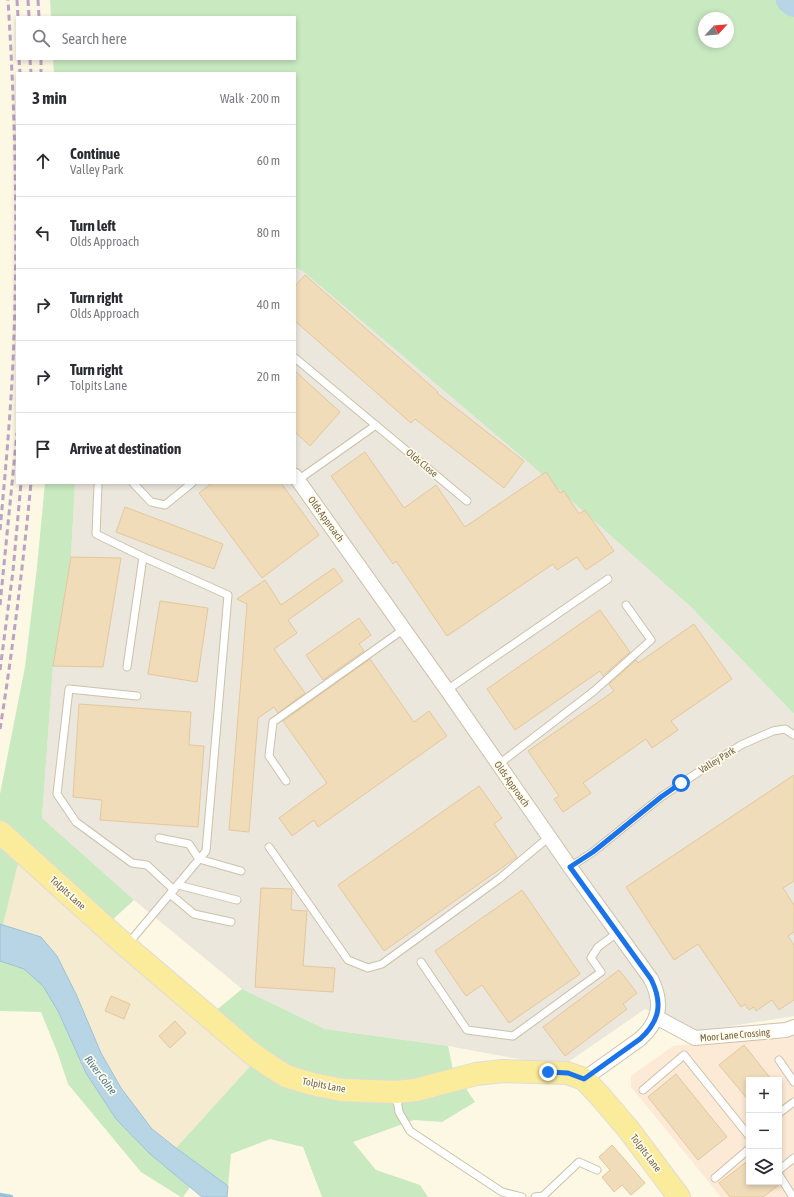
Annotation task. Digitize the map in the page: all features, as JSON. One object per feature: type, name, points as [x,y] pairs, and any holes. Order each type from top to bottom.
[{"type":"main road","name":"Tolpits Lane","points":[[0,832],[126,946],[250,1052],[286,1076],[312,1084],[342,1090],[396,1092],[416,1090],[476,1074],[503,1071],[568,1073],[584,1079],[629,1130],[679,1197]]},
{"type":"street","name":"Olds Approach","points":[[296,478],[447,690],[570,867],[651,979],[656,989],[659,1006],[653,1025],[648,1032],[584,1079]]},
{"type":"street","name":"Moor Lane Crossing","points":[[656,1017],[695,1038],[786,1030],[794,1027]]},
{"type":"lane","name":"Olds Close","points":[[296,359],[467,501]]},
{"type":"lane","points":[[296,478],[376,425]]},
{"type":"lane","points":[[134,484],[151,502],[165,505],[191,484]]},
{"type":"lane","points":[[98,486],[96,534],[228,595],[206,851],[126,946]]},
{"type":"lane","points":[[127,667],[143,557]]},
{"type":"lane","points":[[447,690],[608,579]]},
{"type":"lane","points":[[499,764],[594,691],[651,640],[626,605]]},
{"type":"lane","points":[[286,781],[269,756],[273,722],[404,629]]},
{"type":"lane","points":[[137,696],[69,689],[57,794],[76,822],[132,863],[147,865],[174,890],[194,914],[231,922]]},
{"type":"lane","name":"Valley Park","points":[[570,867],[593,852],[661,797],[724,755],[741,745],[773,731],[785,729],[794,735]]},
{"type":"lane","points":[[269,847],[348,960],[368,968],[382,964],[499,878],[549,837]]},
{"type":"lane","points":[[159,838],[189,844],[199,859],[241,871]]},
{"type":"lane","points":[[174,890],[236,900]]},
{"type":"lane","points":[[420,962],[467,1030],[513,1036],[601,972],[591,958],[598,947],[617,933]]},
{"type":"lane","points":[[643,1090],[684,1055],[746,1132]]},
{"type":"lane","points":[[778,1060],[794,1082]]},
{"type":"lane","points":[[396,1092],[399,1112],[410,1130],[502,1192],[522,1197]]},
{"type":"lane","points":[[782,1111],[794,1102]]},
{"type":"lane","points":[[715,1178],[746,1152]]},
{"type":"lane","points":[[782,1168],[794,1158]]},
{"type":"lane","points":[[535,1197],[543,1196],[579,1162],[597,1170]]},
{"type":"lane","points":[[782,1180],[793,1197]]},
{"type":"shaded area","points":[[296,265],[546,472],[690,606],[794,714],[794,1016],[695,1032],[645,1009],[561,1067],[448,1046],[325,1029],[242,989],[134,900],[42,818],[53,666],[71,557],[75,484],[296,484]]},
{"type":"shaded area","points":[[19,859],[254,1062],[176,1148],[152,1129],[121,1088],[101,1053],[76,994],[57,956],[41,937],[3,925]]},
{"type":"shaded area","points":[[794,1035],[794,1197],[721,1197],[631,1087],[631,1076],[673,1046],[740,1039],[786,1039]]},
{"type":"green space","points":[[50,0],[794,0],[794,714],[690,606],[527,461],[304,272],[296,268],[296,72],[54,72],[53,60],[296,60],[296,16],[51,16]]},
{"type":"green space","points":[[45,484],[75,484],[71,557],[53,666],[42,818],[134,900],[110,922],[0,823],[0,794],[25,667]]},
{"type":"green space","points":[[0,842],[19,859],[3,925],[0,924]]},
{"type":"green space","points":[[0,961],[24,969],[43,985],[58,1011],[86,1073],[116,1119],[150,1154],[190,1187],[183,1197],[141,1172],[68,1084],[41,1012],[0,1011]]},
{"type":"green space","points":[[242,989],[325,1029],[448,1046],[453,1070],[419,1082],[329,1079],[289,1068],[214,1012]]},
{"type":"green space","points":[[254,1062],[309,1095],[369,1103],[408,1101],[465,1087],[475,1102],[442,1122],[414,1120],[353,1142],[376,1170],[420,1185],[428,1197],[322,1197],[303,1147],[270,1139],[231,1154],[228,1186],[176,1148]]},
{"type":"water","name":"River Colne","points":[[0,924],[41,937],[57,956],[76,994],[101,1053],[121,1088],[152,1129],[228,1186],[227,1197],[202,1197],[150,1154],[116,1119],[86,1073],[58,1011],[43,986],[24,969],[0,961]]},
{"type":"building","points":[[305,275],[438,392],[437,393],[524,461],[504,488],[415,419],[411,423],[296,322],[296,285]]},
{"type":"building","points":[[296,372],[340,412],[310,446],[296,433]]},
{"type":"building","points":[[365,452],[404,508],[436,485],[465,527],[546,472],[560,493],[564,491],[579,514],[585,510],[614,551],[586,570],[577,557],[557,570],[553,564],[447,636],[396,561],[393,564],[331,476]]},
{"type":"building","points":[[211,484],[282,484],[319,535],[262,578],[199,493]]},
{"type":"building","points":[[125,507],[223,544],[214,569],[116,532]]},
{"type":"building","points":[[71,557],[121,558],[103,667],[53,666]]},
{"type":"building","points":[[334,568],[343,581],[288,620],[297,633],[274,649],[305,693],[278,713],[274,707],[258,718],[249,832],[229,830],[247,604],[237,599],[265,580],[281,605]]},
{"type":"building","points":[[160,601],[208,608],[197,682],[148,674]]},
{"type":"building","points":[[600,610],[630,652],[603,676],[600,671],[515,730],[487,689]]},
{"type":"building","points":[[359,618],[371,635],[359,644],[364,651],[323,680],[306,655]]},
{"type":"building","points":[[694,624],[732,679],[671,721],[678,730],[652,748],[646,739],[583,783],[591,793],[563,812],[554,799],[559,796],[528,751],[614,691],[609,684],[636,660],[638,663]]},
{"type":"building","points":[[370,659],[414,722],[429,711],[447,736],[318,827],[314,820],[292,836],[279,818],[327,783],[283,721]]},
{"type":"building","points":[[79,704],[191,712],[189,745],[204,746],[198,827],[100,820],[102,800],[73,797]]},
{"type":"building","points":[[794,775],[794,881],[783,888],[794,905],[794,932],[788,936],[794,945],[794,1000],[779,1010],[772,1000],[756,1011],[754,1007],[749,1010],[745,1004],[741,1007],[698,944],[674,960],[626,887]]},
{"type":"building","points":[[479,786],[502,818],[494,824],[517,857],[384,951],[338,885]]},
{"type":"building","points":[[261,888],[292,889],[291,910],[307,911],[303,966],[335,968],[333,992],[255,987]]},
{"type":"building","points":[[522,890],[580,974],[509,1023],[482,985],[466,996],[435,951]]},
{"type":"building","points":[[619,970],[637,993],[623,1004],[627,1009],[565,1056],[543,1027]]},
{"type":"building","points":[[111,996],[130,1004],[124,1019],[105,1011]]},
{"type":"building","points":[[175,1021],[186,1033],[170,1048],[159,1036]]},
{"type":"building","points":[[744,1045],[770,1077],[746,1077],[746,1097],[719,1065]]},
{"type":"building","points":[[676,1074],[727,1137],[698,1160],[648,1097]]},
{"type":"building","points":[[612,1145],[645,1183],[631,1195],[622,1185],[614,1192],[602,1177],[610,1170],[599,1157]]},
{"type":"building","points":[[746,1162],[746,1185],[779,1185],[763,1197],[730,1197],[719,1183]]},
{"type":"waterway","points":[[789,0],[794,4]]},
{"type":"waterway","points":[[0,1195],[11,1197]]},
{"type":"railway","points":[[0,530],[7,457],[13,359],[16,251],[15,167],[8,0]]},
{"type":"railway","points":[[17,0],[18,16]]},
{"type":"railway","points":[[28,0],[29,16]]},
{"type":"railway","points":[[38,0],[39,16]]},
{"type":"railway","points":[[19,60],[20,72]]},
{"type":"railway","points":[[30,60],[31,72]]},
{"type":"railway","points":[[41,60],[41,72]]},
{"type":"railway","points":[[0,605],[16,443]]},
{"type":"railway","points":[[0,670],[13,571],[21,484]]},
{"type":"railway","points":[[0,729],[25,545],[31,484]]},
{"type":"route","points":[[548,1072],[568,1073],[584,1079],[640,1039],[653,1025],[659,1006],[656,989],[651,979],[570,867],[593,852],[661,797],[681,783]]}]
